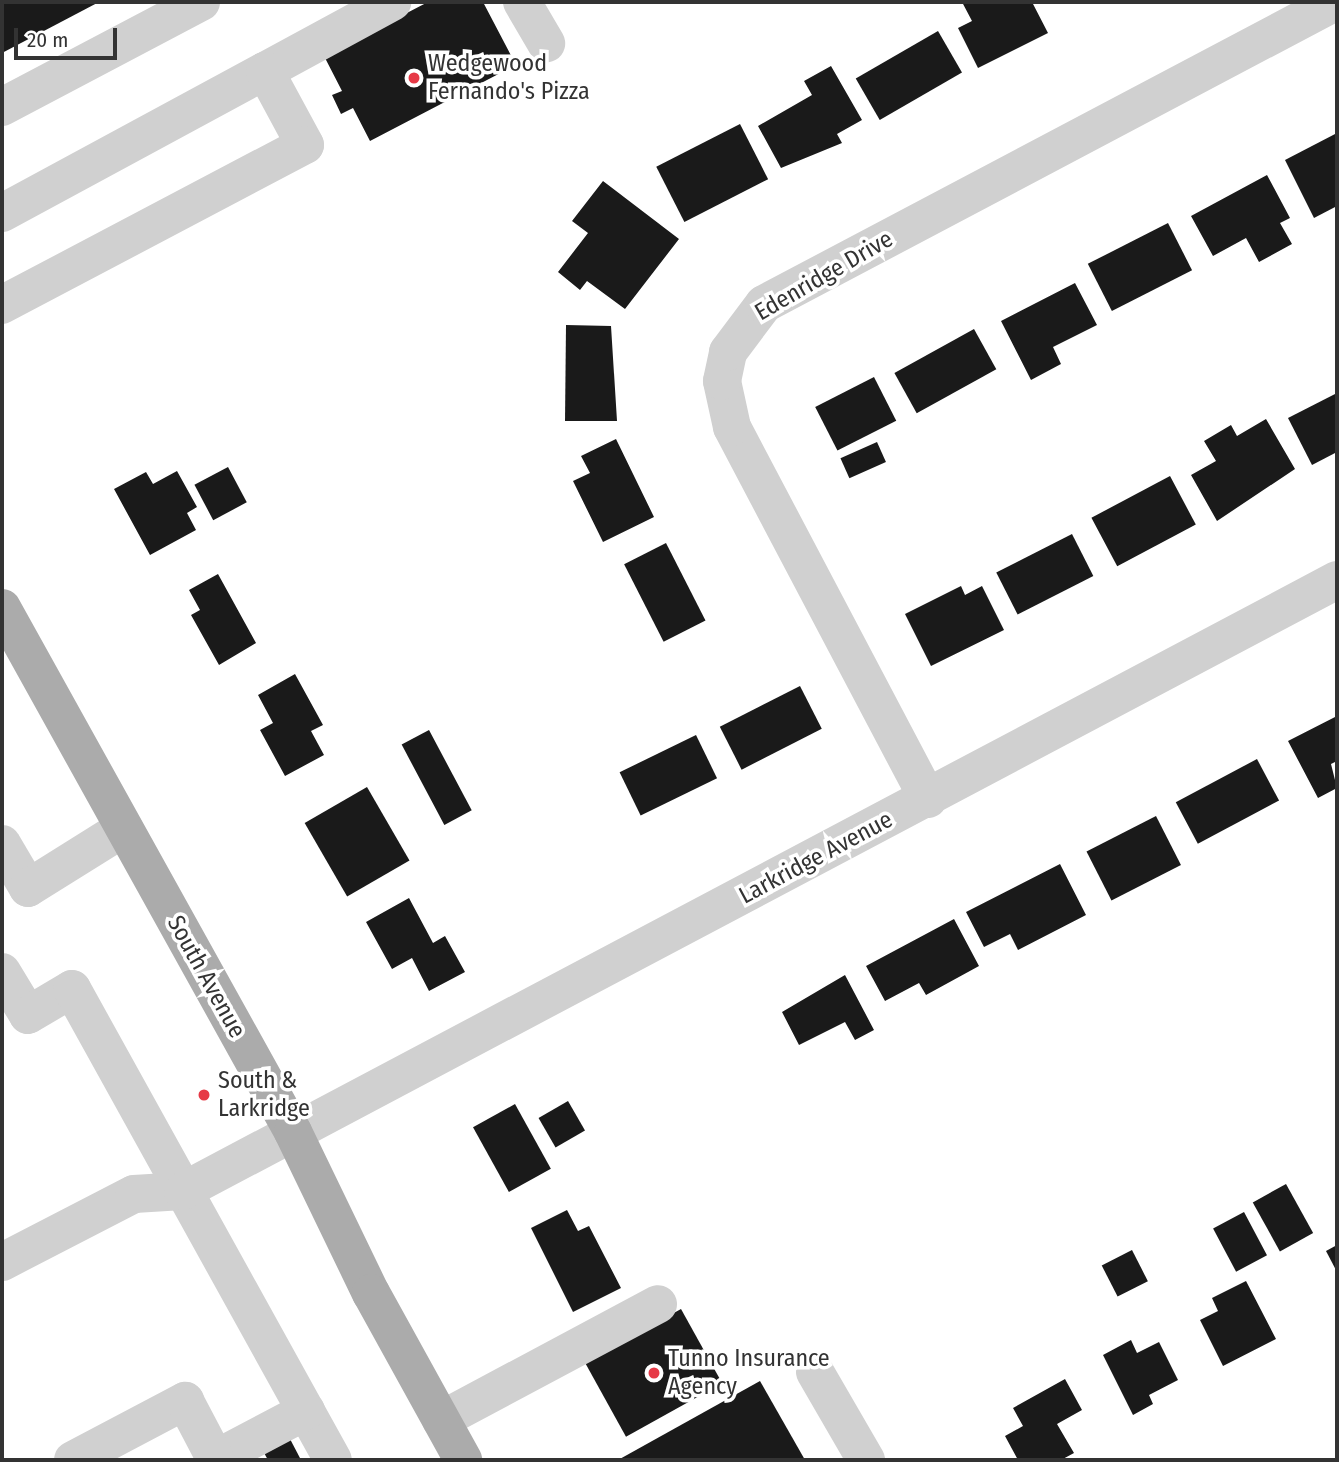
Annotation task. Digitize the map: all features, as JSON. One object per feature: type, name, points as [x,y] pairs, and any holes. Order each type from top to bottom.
[{"type":"main road","name":"South Avenue","points":[[4,619],[293,1132],[463,1460]]},
{"type":"street","points":[[2,107],[201,2]]},
{"type":"street","points":[[2,214],[392,2]]},
{"type":"street","points":[[522,2],[546,43]]},
{"type":"street","name":"Edenridge Drive","points":[[928,799],[732,428],[722,381],[728,352],[764,304],[1335,2]]},
{"type":"street","points":[[2,305],[305,145],[265,71]]},
{"type":"street","name":"Larkridge Avenue","points":[[183,1191],[928,799],[1337,580]]},
{"type":"street","points":[[2,844],[15,896],[124,828]]},
{"type":"street","points":[[2,972],[28,1015],[72,989],[333,1460]]},
{"type":"street","points":[[2,1262],[134,1194],[183,1191]]},
{"type":"street","points":[[441,1420],[658,1304]]},
{"type":"street","points":[[815,1372],[866,1460]]},
{"type":"street","points":[[73,1460],[185,1401],[216,1460],[306,1411]]},
{"type":"building","points":[[2,2],[99,2],[2,53]]},
{"type":"building","name":"Wedgewood Fernando's Pizza","points":[[428,2],[483,2],[516,65],[370,141],[353,108],[341,114],[332,95],[342,91],[324,56]]},
{"type":"building","points":[[962,2],[1032,2],[1048,33],[978,68],[958,28],[972,21]]},
{"type":"building","points":[[938,31],[962,73],[880,120],[856,78]]},
{"type":"building","points":[[831,66],[862,120],[837,134],[842,143],[781,168],[758,126],[812,95],[804,81]]},
{"type":"building","points":[[740,124],[768,179],[684,222],[656,167]]},
{"type":"building","points":[[1337,133],[1337,206],[1314,218],[1285,160]]},
{"type":"building","points":[[1267,175],[1290,218],[1280,223],[1292,244],[1259,262],[1246,238],[1213,256],[1191,216]]},
{"type":"building","points":[[603,181],[679,239],[625,309],[587,281],[580,290],[558,272],[588,233],[572,221]]},
{"type":"building","points":[[1168,223],[1192,270],[1112,311],[1088,264]]},
{"type":"building","points":[[1075,283],[1097,325],[1053,347],[1061,364],[1031,380],[1001,321]]},
{"type":"building","points":[[566,325],[611,326],[617,421],[565,421]]},
{"type":"building","points":[[974,329],[996,369],[917,413],[894,373]]},
{"type":"building","points":[[874,377],[896,421],[837,451],[815,407]]},
{"type":"building","points":[[1337,393],[1337,452],[1312,465],[1288,418]]},
{"type":"building","points":[[1266,419],[1295,469],[1217,521],[1191,475],[1216,461],[1204,441],[1231,425],[1237,436]]},
{"type":"building","points":[[616,439],[654,517],[603,542],[573,481],[590,473],[581,456]]},
{"type":"building","points":[[877,442],[886,462],[849,478],[840,458]]},
{"type":"building","points":[[228,467],[247,502],[213,520],[194,485]]},
{"type":"building","points":[[177,471],[197,507],[187,513],[196,530],[150,555],[114,489],[146,472],[153,484]]},
{"type":"building","points":[[1170,476],[1196,525],[1117,566],[1091,518]]},
{"type":"building","points":[[1072,534],[1093,576],[1018,614],[996,573]]},
{"type":"building","points":[[666,543],[705,621],[664,642],[624,564]]},
{"type":"building","points":[[218,574],[256,643],[219,665],[191,615],[200,610],[189,590]]},
{"type":"building","points":[[961,586],[965,595],[982,586],[1004,630],[931,666],[905,614]]},
{"type":"building","points":[[295,674],[323,725],[311,731],[324,755],[285,776],[260,730],[273,723],[258,695]]},
{"type":"building","points":[[800,686],[822,729],[742,770],[720,727]]},
{"type":"building","points":[[1337,716],[1337,761],[1331,764],[1337,788],[1318,798],[1288,741]]},
{"type":"building","points":[[429,730],[472,810],[444,825],[402,745]]},
{"type":"building","points":[[696,735],[717,778],[641,815],[620,772]]},
{"type":"building","points":[[1257,759],[1279,800],[1198,844],[1176,802]]},
{"type":"building","points":[[367,787],[410,861],[347,897],[305,823]]},
{"type":"building","points":[[1156,816],[1181,865],[1111,900],[1087,851]]},
{"type":"building","points":[[1060,864],[1086,915],[1018,950],[1010,934],[984,947],[966,912]]},
{"type":"building","points":[[409,898],[433,943],[445,936],[465,972],[429,991],[412,958],[392,969],[366,922]]},
{"type":"building","points":[[954,919],[979,966],[926,995],[919,983],[885,1001],[866,966]]},
{"type":"building","points":[[845,975],[874,1030],[855,1040],[845,1022],[799,1045],[782,1012]]},
{"type":"building","points":[[568,1101],[585,1130],[556,1147],[539,1118]]},
{"type":"building","points":[[515,1104],[551,1169],[509,1192],[473,1127]]},
{"type":"building","points":[[1286,1184],[1313,1233],[1280,1251],[1253,1202]]},
{"type":"building","points":[[567,1210],[578,1231],[589,1226],[621,1288],[573,1312],[531,1228]]},
{"type":"building","points":[[1244,1212],[1267,1255],[1236,1272],[1213,1228]]},
{"type":"building","points":[[1337,1245],[1337,1272],[1326,1251]]},
{"type":"building","points":[[1132,1250],[1148,1281],[1118,1297],[1102,1265]]},
{"type":"building","points":[[1246,1281],[1276,1339],[1223,1366],[1200,1320],[1218,1311],[1212,1298]]},
{"type":"building","name":"Tunno Insurance Agency","points":[[681,1309],[722,1383],[626,1437],[585,1362]]},
{"type":"building","points":[[1131,1340],[1137,1353],[1159,1342],[1178,1380],[1149,1395],[1153,1404],[1133,1415],[1103,1355]]},
{"type":"building","points":[[1065,1379],[1082,1410],[1057,1424],[1074,1453],[1061,1460],[1018,1460],[1005,1436],[1023,1426],[1013,1408]]},
{"type":"building","points":[[760,1381],[805,1460],[618,1460]]},
{"type":"building","points":[[289,1437],[301,1460],[268,1460],[263,1451]]},
{"type":"place","name":"Wedgewood Fernando's Pizza","points":[[414,78]]},
{"type":"place","name":"South & Larkridge","points":[[204,1095]]},
{"type":"place","name":"Tunno Insurance Agency","points":[[654,1373]]}]
